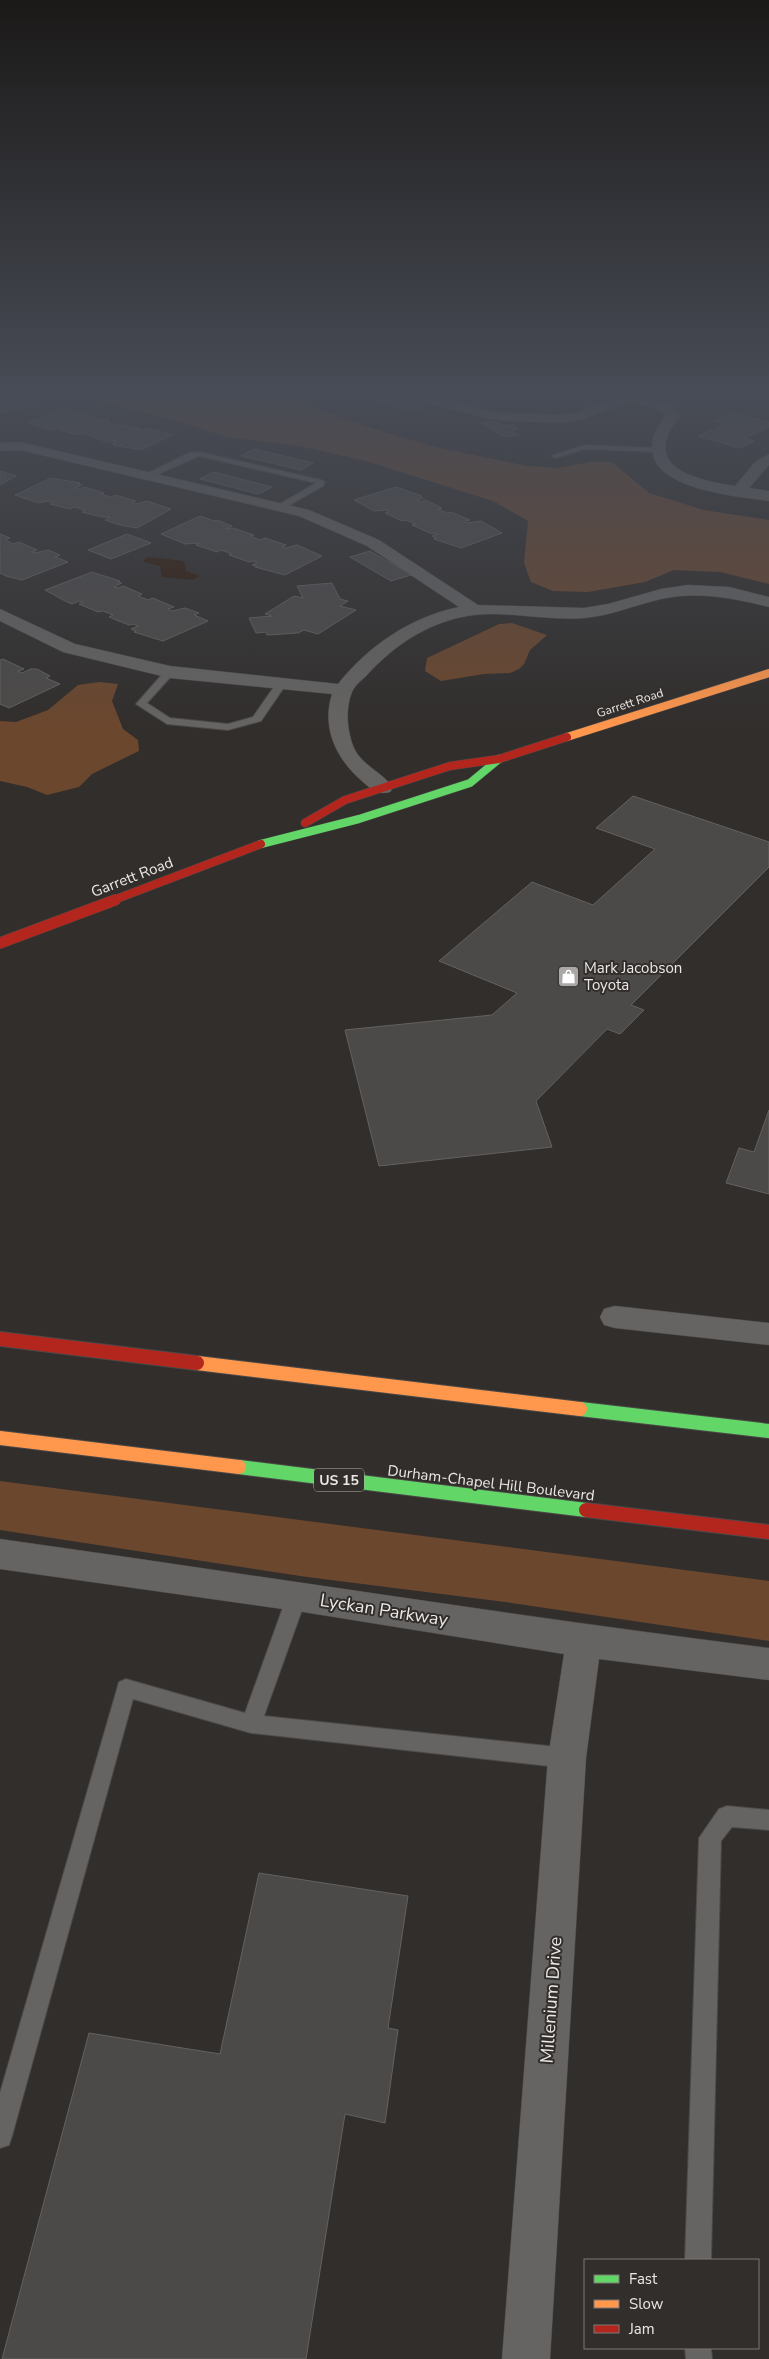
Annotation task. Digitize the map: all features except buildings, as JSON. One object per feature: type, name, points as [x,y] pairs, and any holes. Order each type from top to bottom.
[{"type":"main road","name":"Garrett Road","points":[[275,839],[345,800],[450,766],[499,760],[769,672]]},
{"type":"main road","name":"Garrett Road","points":[[0,943],[275,839],[360,819],[470,783],[499,760]]},
{"type":"main road","points":[[0,1338],[371,1385],[769,1431]]},
{"type":"main road","name":"Durham-Chapel Hill Boulevard","points":[[0,1438],[769,1532]]},
{"type":"main road","points":[[678,1521],[769,1523]]},
{"type":"street","points":[[277,506],[304,513],[373,543],[475,610]]},
{"type":"street","points":[[383,788],[356,764],[344,747],[338,708],[343,690],[385,646],[427,622],[475,610],[584,613],[662,594],[687,590],[721,591],[746,595],[769,602]]},
{"type":"street","points":[[0,614],[69,648],[170,672],[343,690]]},
{"type":"street","points":[[616,1317],[769,1334]]},
{"type":"street","name":"Lyckan Parkway","points":[[0,1554],[297,1596],[584,1641],[769,1664]]},
{"type":"street","name":"Millenium Drive","points":[[526,2359],[567,1758],[584,1641]]},
{"type":"lane","points":[[170,672],[142,704],[167,721],[228,727],[257,719],[282,683]]},
{"type":"lane","points":[[251,1724],[297,1596]]},
{"type":"lane","points":[[0,2136],[126,1688],[251,1724],[567,1758]]},
{"type":"lane","points":[[698,2259],[710,1838],[727,1816],[769,1820]]},
{"type":"shaded area","points":[[502,506],[691,506],[704,510],[769,520],[769,584],[720,572],[674,570],[645,582],[588,592],[553,591],[531,582],[524,563],[528,521]]},
{"type":"shaded area","points":[[149,557],[184,561],[186,571],[200,576],[192,580],[162,577],[160,566],[144,562]]},
{"type":"shaded area","points":[[512,623],[547,635],[530,650],[524,664],[519,669],[510,673],[484,674],[441,681],[425,671],[427,658],[499,624]]},
{"type":"shaded area","points":[[99,682],[118,684],[112,701],[123,729],[138,740],[139,751],[92,774],[79,787],[47,795],[27,787],[0,781],[0,721],[16,722],[48,710],[78,685]]},
{"type":"shaded area","points":[[0,1481],[769,1581],[769,1641],[505,1602],[307,1577],[0,1530]]},
{"type":"traffic: fast","points":[[261,844],[359,819],[470,783],[499,759]]},
{"type":"traffic: fast","points":[[580,1409],[769,1431]]},
{"type":"traffic: fast","points":[[239,1467],[586,1510]]},
{"type":"traffic: slow","points":[[567,737],[769,673]]},
{"type":"traffic: slow","points":[[197,1363],[580,1409]]},
{"type":"traffic: slow","points":[[0,1438],[239,1467]]},
{"type":"traffic: jam","points":[[305,823],[345,800],[450,766],[499,759],[567,737]]},
{"type":"traffic: jam","points":[[0,943],[261,844]]},
{"type":"traffic: jam","points":[[0,1339],[197,1363]]},
{"type":"traffic: jam","points":[[586,1510],[769,1532]]},
{"type":"place","name":"Mark Jacobson Toyota","points":[[568,977]]}]
